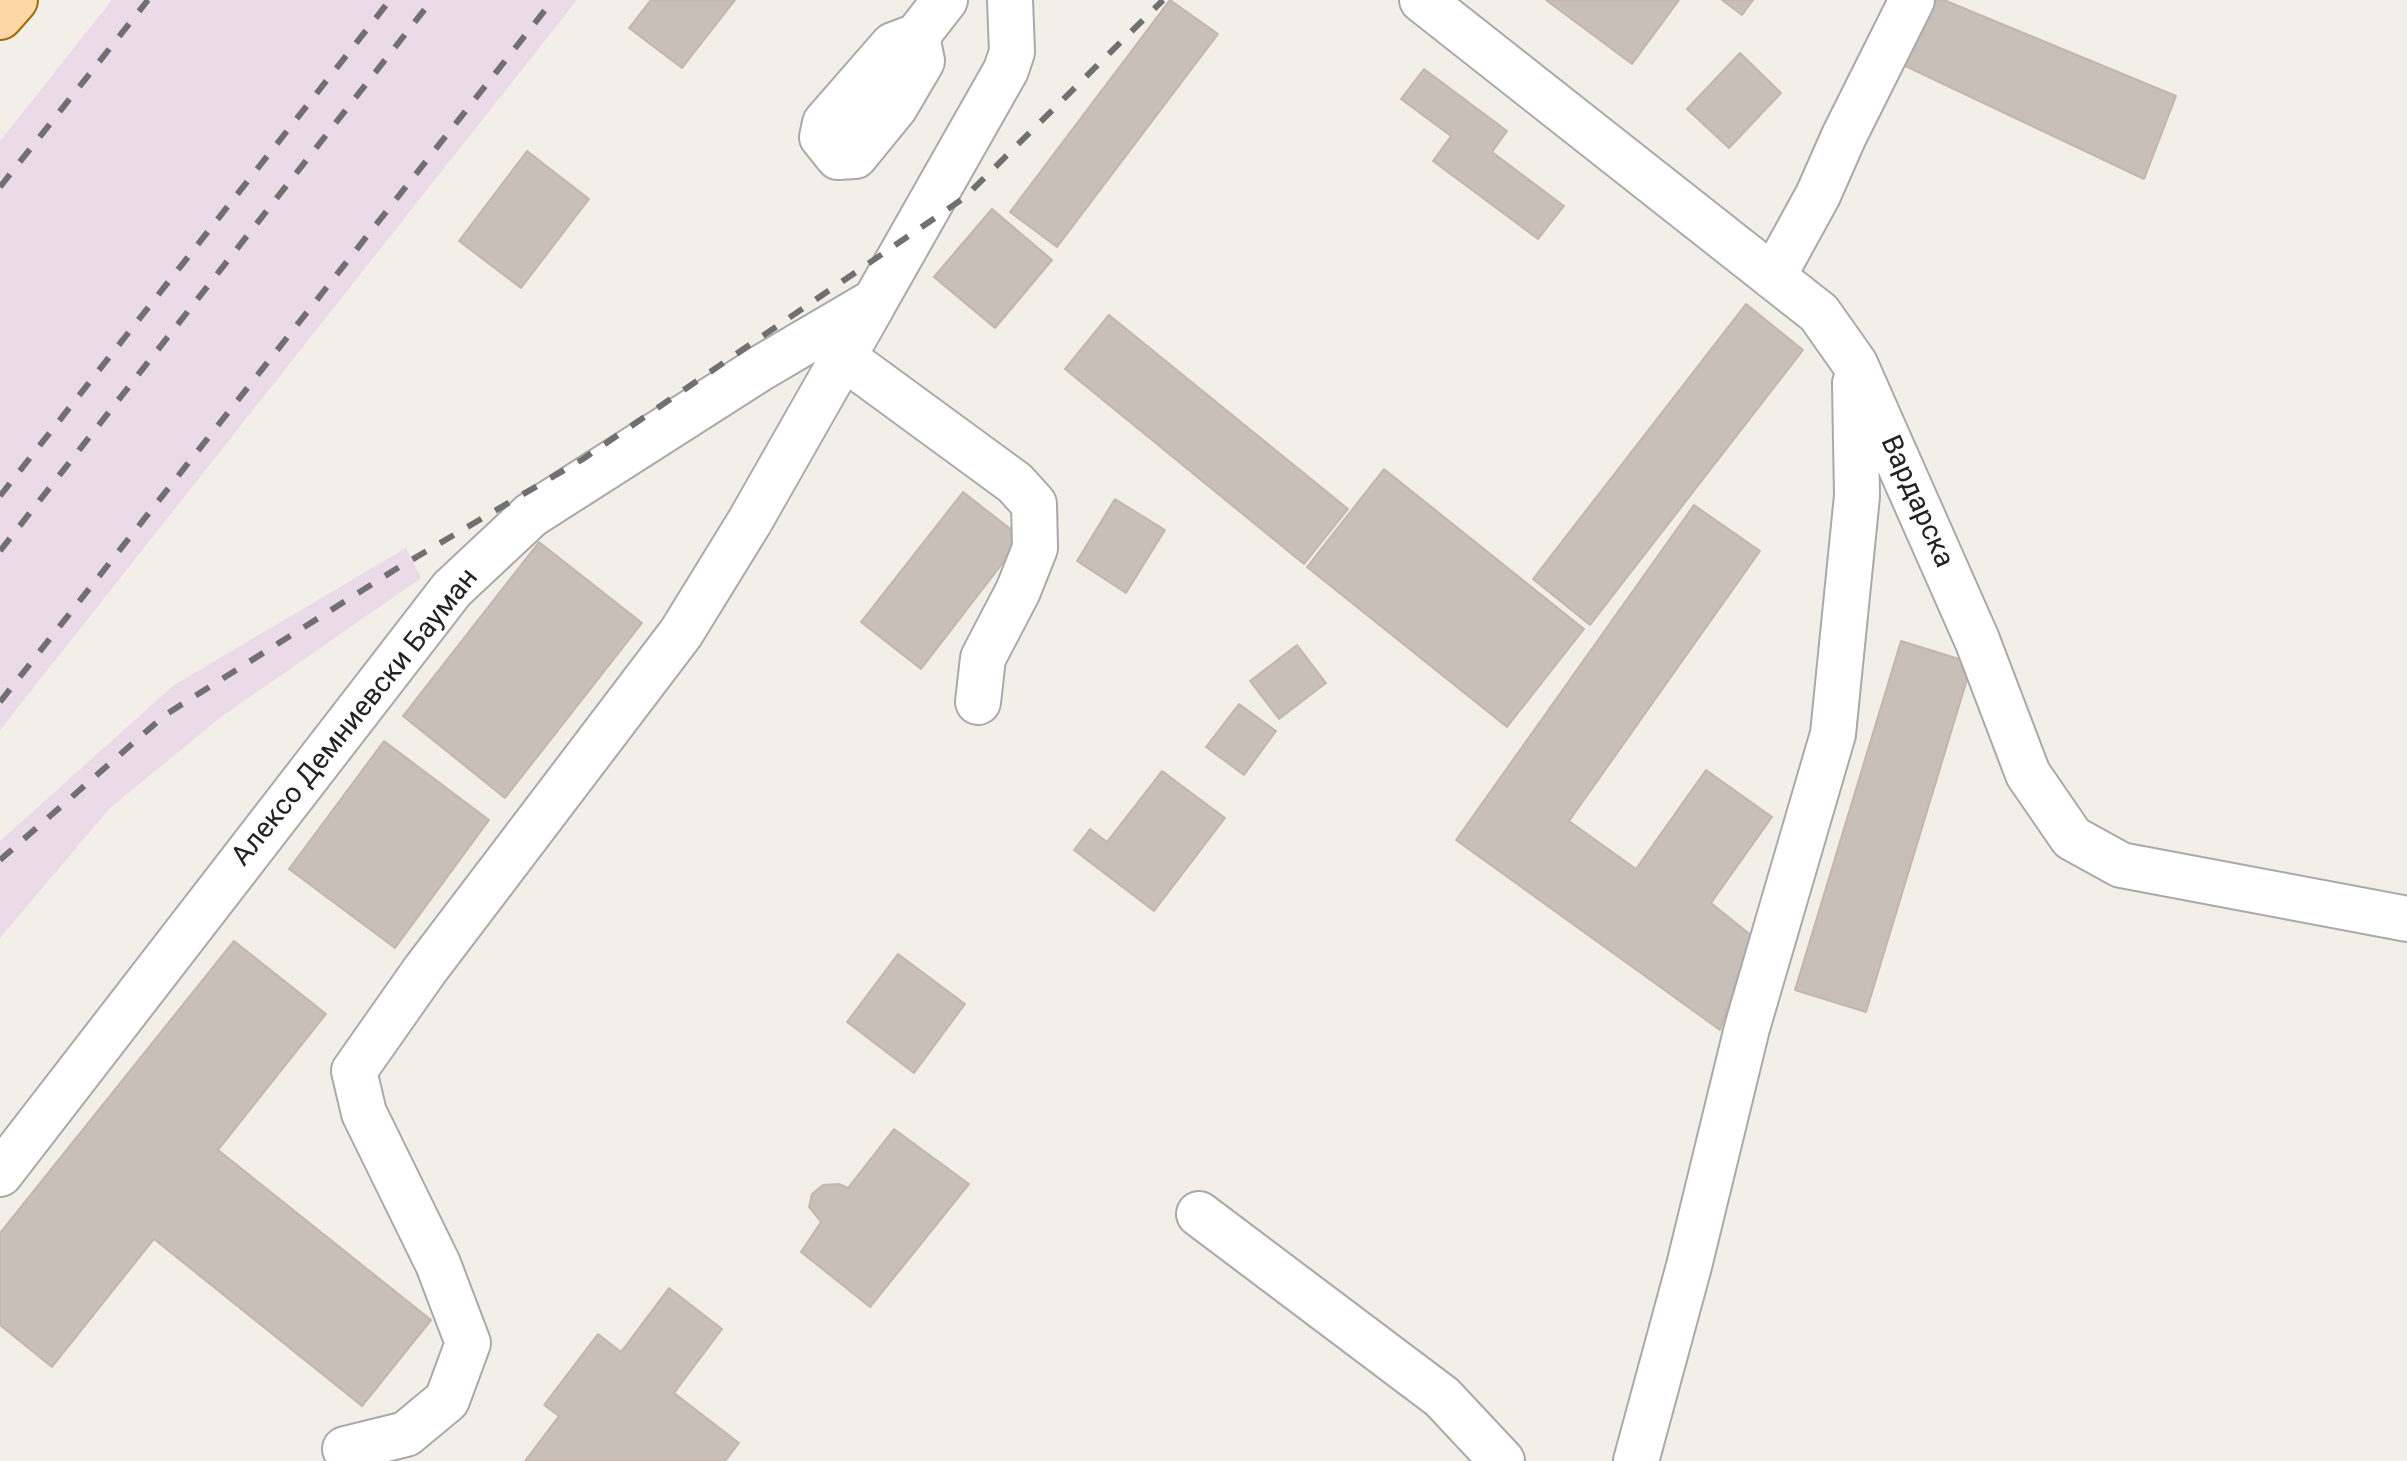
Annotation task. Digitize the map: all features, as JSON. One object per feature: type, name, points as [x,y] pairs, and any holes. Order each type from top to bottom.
[{"type":"main road","points":[[0,17],[15,0]]},
{"type":"street","points":[[917,36],[945,0]]},
{"type":"street","name":"Алексо Демниевски Бауман","points":[[0,1174],[452,589],[531,515],[761,368],[875,301],[1006,70],[1012,52],[1010,0]]},
{"type":"street","name":"Вардарска","points":[[1422,0],[1819,313],[1855,364],[1977,640],[2028,774],[2072,838],[2121,865],[2407,919]]},
{"type":"street","points":[[1773,277],[1818,195],[1912,0]]},
{"type":"street","points":[[345,1449],[406,1434],[447,1400],[468,1343],[438,1264],[364,1113],[354,1071],[425,970],[681,633],[750,521],[875,301]]},
{"type":"street","points":[[843,357],[1015,483],[1034,504],[1035,548],[1018,591],[983,658],[978,702]]},
{"type":"street","points":[[1636,1461],[1689,1266],[1747,1028],[1833,734],[1857,496],[1855,364]]},
{"type":"street","points":[[1199,1214],[1442,1397],[1502,1461]]},
{"type":"shaded area","points":[[112,0],[577,0],[0,730],[0,141]]},
{"type":"shaded area","points":[[406,548],[421,578],[221,717],[110,808],[0,938],[0,841],[174,685]]},
{"type":"building","points":[[651,0],[735,0],[682,68],[629,28]]},
{"type":"building","points":[[1170,0],[1218,34],[1057,247],[1010,212]]},
{"type":"building","points":[[1546,0],[1679,0],[1632,64]]},
{"type":"building","points":[[1722,0],[1753,0],[1742,15]]},
{"type":"building","points":[[1925,0],[1944,0],[2176,96],[2144,179],[1899,63]]},
{"type":"building","points":[[1740,53],[1781,93],[1729,148],[1687,109]]},
{"type":"building","points":[[1424,69],[1507,131],[1492,152],[1564,206],[1538,239],[1433,161],[1451,136],[1401,99]]},
{"type":"building","points":[[527,151],[589,199],[521,288],[459,241]]},
{"type":"building","points":[[992,209],[1052,260],[995,328],[934,277]]},
{"type":"building","points":[[1746,304],[1803,350],[1590,625],[1533,579]]},
{"type":"building","points":[[1109,315],[1348,509],[1304,564],[1065,369]]},
{"type":"building","points":[[1384,469],[1584,629],[1507,727],[1307,567]]},
{"type":"building","points":[[963,492],[1022,538],[921,669],[861,622]]},
{"type":"building","points":[[1115,499],[1165,530],[1126,593],[1077,561]]},
{"type":"building","points":[[1694,505],[1760,551],[1569,821],[1636,869],[1706,770],[1772,817],[1711,903],[1752,936],[1720,1030],[1456,840]]},
{"type":"building","points":[[539,542],[642,623],[505,798],[403,716]]},
{"type":"building","points":[[1901,641],[1972,663],[1866,1012],[1795,990]]},
{"type":"building","points":[[1297,645],[1326,683],[1279,719],[1250,681]]},
{"type":"building","points":[[1239,704],[1276,731],[1244,775],[1206,747]]},
{"type":"building","points":[[384,741],[489,820],[395,948],[289,869]]},
{"type":"building","points":[[1162,771],[1225,818],[1154,911],[1074,850],[1090,829],[1107,842]]},
{"type":"building","points":[[234,941],[326,1014],[218,1150],[431,1320],[362,1406],[154,1239],[52,1367],[0,1325],[0,1233]]},
{"type":"building","points":[[898,954],[965,1004],[914,1073],[847,1022]]},
{"type":"building","points":[[894,1129],[969,1184],[870,1307],[801,1252],[821,1222],[809,1207],[812,1194],[823,1185],[839,1184],[848,1188]]},
{"type":"building","points":[[669,1288],[722,1329],[674,1393],[739,1443],[725,1461],[525,1461],[559,1416],[544,1405],[598,1334],[621,1352]]},
{"type":"railway","points":[[0,187],[148,0]]},
{"type":"railway","points":[[0,496],[390,0]]},
{"type":"railway","points":[[0,551],[432,0]]},
{"type":"railway","points":[[0,702],[553,0]]},
{"type":"railway","points":[[0,860],[165,715],[396,569],[583,459],[964,198],[1163,0]]}]
